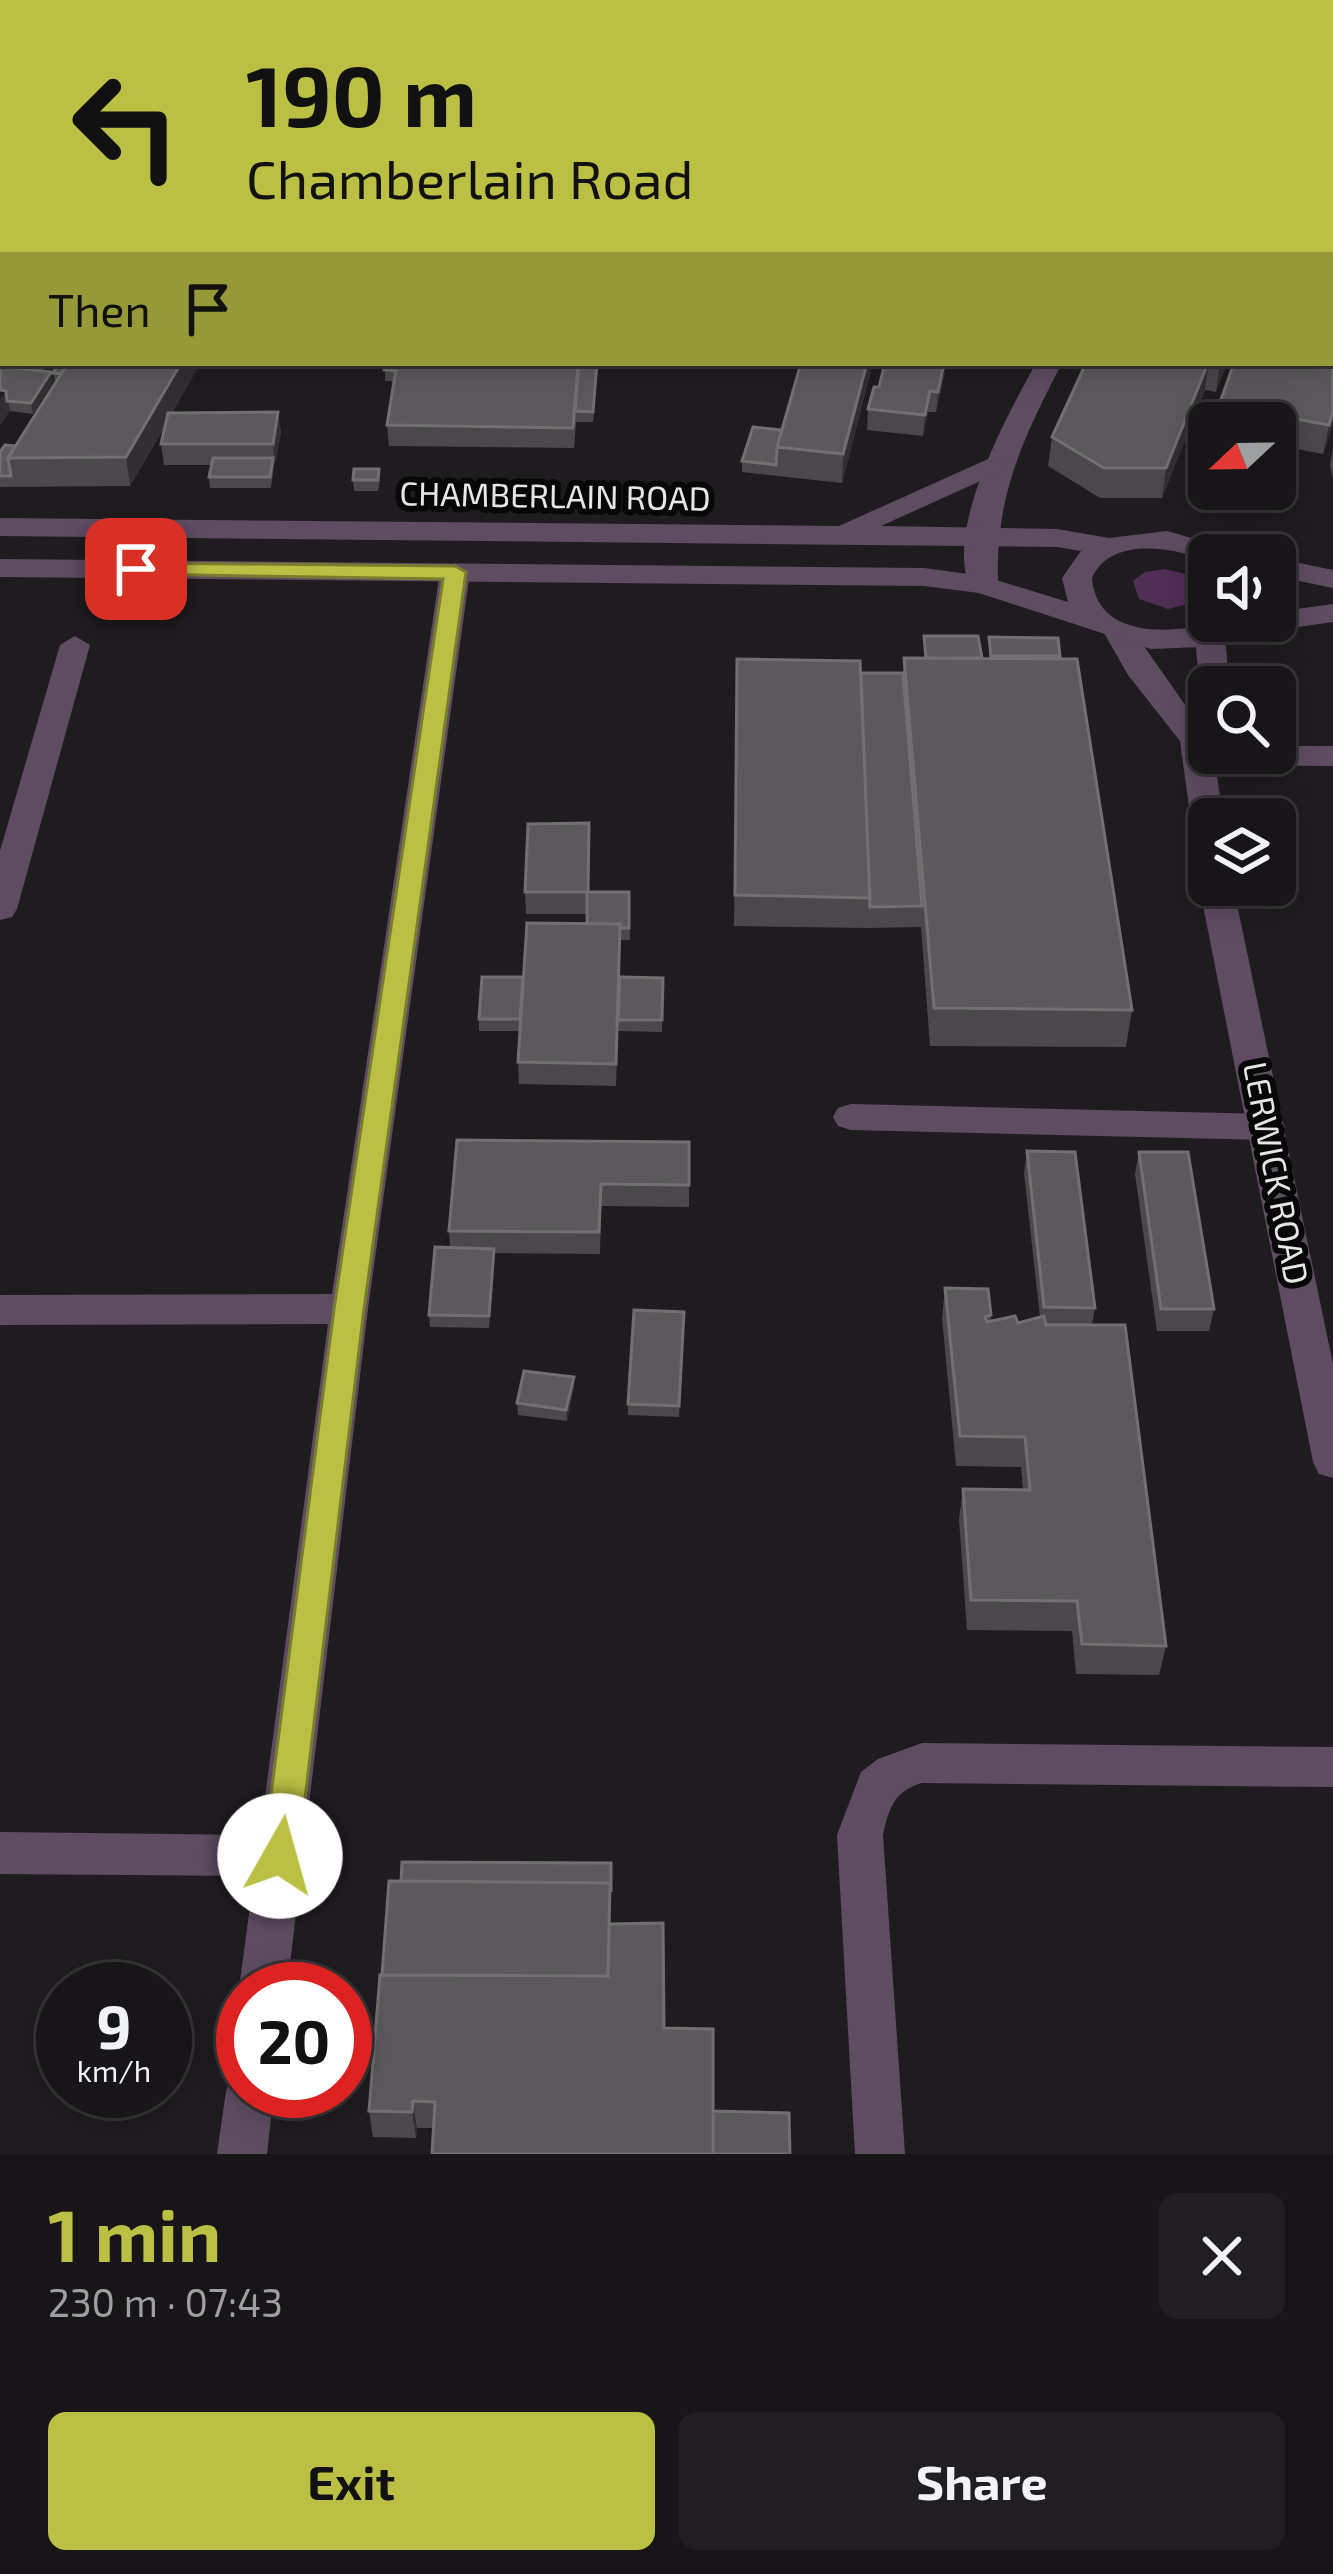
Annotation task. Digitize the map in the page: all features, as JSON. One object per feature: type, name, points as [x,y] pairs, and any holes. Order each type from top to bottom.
[{"type":"street","points":[[983,585],[980,536],[986,494],[1047,366]]},
{"type":"street","points":[[836,535],[997,463]]},
{"type":"street","name":"CHAMBERLAIN ROAD","points":[[0,527],[980,536],[1058,538],[1109,547],[1164,539],[1188,546]]},
{"type":"street","points":[[1109,547],[1089,558],[1078,573],[1077,590],[1085,607],[1110,626],[1188,737]]},
{"type":"street","points":[[0,568],[878,576],[983,585],[1164,641],[1188,636]]},
{"type":"street","points":[[1296,571],[1333,579]]},
{"type":"street","points":[[266,1962],[349,1309],[455,572]]},
{"type":"street","points":[[1296,619],[1333,613]]},
{"type":"street","points":[[0,909],[75,645]]},
{"type":"street","points":[[1296,754],[1333,756]]},
{"type":"street","name":"LERWICK ROAD","points":[[1220,906],[1333,1462]]},
{"type":"street","points":[[851,1117],[1267,1127]]},
{"type":"street","points":[[0,1310],[349,1309]]},
{"type":"street","points":[[880,2154],[860,1835],[868,1798],[889,1772],[922,1762],[1333,1767]]},
{"type":"street","points":[[0,1853],[280,1856]]},
{"type":"street","points":[[242,2154],[247,2118]]},
{"type":"shaded area","points":[[1165,569],[1186,574],[1188,604],[1168,609],[1139,599],[1133,581],[1145,572]]},
{"type":"building","points":[[0,366],[51,372],[31,403],[7,401],[6,391],[0,390]]},
{"type":"building","points":[[66,366],[179,366],[126,457],[8,458]]},
{"type":"building","points":[[397,366],[578,366],[573,428],[387,425]]},
{"type":"building","points":[[579,366],[597,366],[593,412],[575,411]]},
{"type":"building","points":[[800,366],[866,366],[843,454],[777,447]]},
{"type":"building","points":[[884,366],[943,366],[938,392],[930,391],[925,415],[868,409],[874,387],[879,387]]},
{"type":"building","points":[[1085,366],[1207,366],[1192,402],[1188,402],[1166,468],[1104,468],[1052,437]]},
{"type":"building","points":[[1233,366],[1333,366],[1329,425],[1296,419],[1296,402],[1220,402]]},
{"type":"building","points":[[278,412],[273,444],[161,444],[168,413]]},
{"type":"building","points":[[753,427],[782,430],[776,465],[742,461]]},
{"type":"building","points":[[5,445],[15,446],[8,458],[11,476],[0,476],[0,452]]},
{"type":"building","points":[[213,458],[273,458],[270,477],[209,477]]},
{"type":"building","points":[[354,469],[379,469],[378,480],[353,480]]},
{"type":"building","points":[[924,636],[978,636],[982,658],[926,658]]},
{"type":"building","points":[[989,637],[1058,638],[1060,656],[991,656]]},
{"type":"building","points":[[904,658],[1077,659],[1132,1010],[934,1008]]},
{"type":"building","points":[[737,659],[860,661],[870,898],[735,895]]},
{"type":"building","points":[[861,673],[903,673],[922,906],[870,907]]},
{"type":"building","points":[[589,823],[588,892],[525,892],[528,824]]},
{"type":"building","points":[[587,892],[629,892],[629,928],[587,924]]},
{"type":"building","points":[[527,923],[620,924],[616,1064],[518,1062]]},
{"type":"building","points":[[482,977],[523,977],[520,1019],[479,1019]]},
{"type":"building","points":[[620,977],[663,978],[662,1020],[618,1020]]},
{"type":"building","points":[[457,1140],[689,1142],[689,1185],[601,1184],[599,1232],[449,1231]]},
{"type":"building","points":[[1027,1151],[1075,1152],[1095,1308],[1044,1307]]},
{"type":"building","points":[[1139,1152],[1188,1152],[1214,1309],[1161,1309]]},
{"type":"building","points":[[435,1247],[494,1249],[489,1316],[429,1315]]},
{"type":"building","points":[[945,1288],[988,1289],[991,1315],[985,1317],[987,1322],[1015,1316],[1018,1323],[1044,1316],[1046,1325],[1125,1325],[1166,1646],[1082,1644],[1077,1601],[971,1600],[963,1489],[1030,1490],[1025,1437],[960,1436]]},
{"type":"building","points":[[634,1310],[684,1312],[679,1406],[628,1404]]},
{"type":"building","points":[[524,1371],[574,1377],[566,1410],[517,1403]]},
{"type":"building","points":[[402,1862],[611,1863],[611,1892],[610,1883],[401,1881]]},
{"type":"building","points":[[389,1881],[610,1883],[608,1976],[382,1975]]},
{"type":"building","points":[[663,1923],[664,2028],[713,2029],[713,2154],[432,2154],[435,2102],[413,2101],[412,2112],[372,2111],[380,1975],[608,1976],[609,1924]]},
{"type":"building","points":[[713,2111],[789,2113],[790,2154],[713,2154]]},
{"type":"route","points":[[136,569],[455,572],[349,1309],[280,1856]]}]
